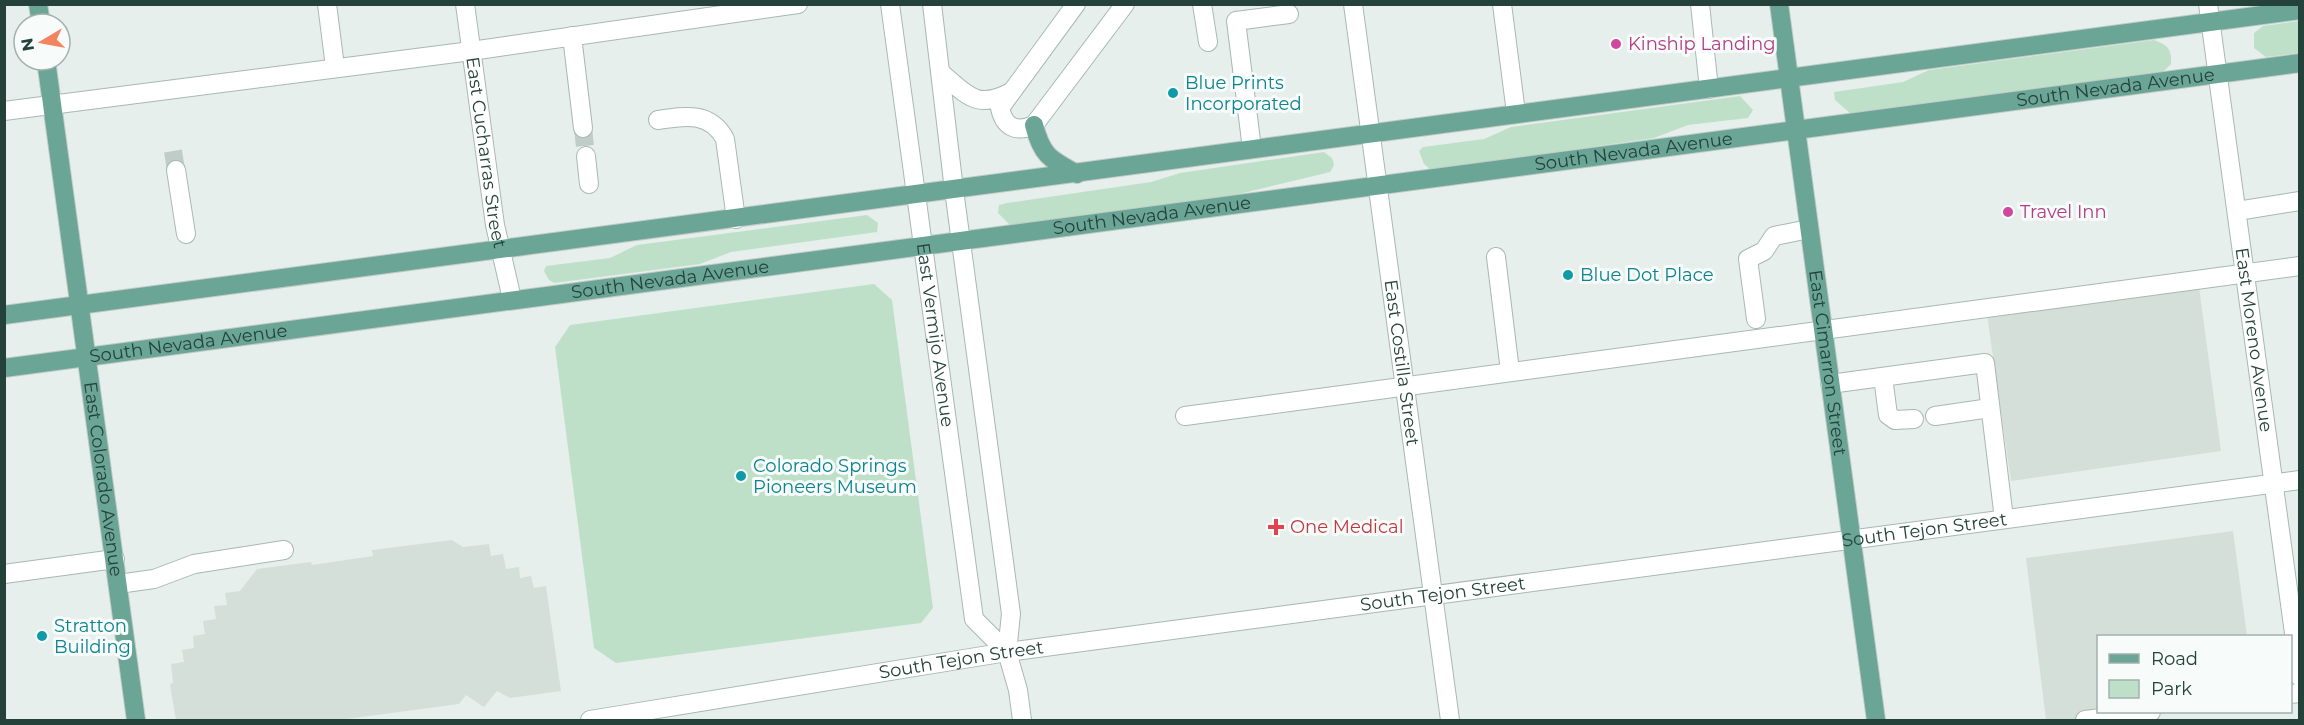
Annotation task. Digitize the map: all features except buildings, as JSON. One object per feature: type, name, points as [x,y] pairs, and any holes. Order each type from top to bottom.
[{"type":"main road","name":"East Cimarron Street","points":[[1779,4],[1876,720]]},
{"type":"main road","points":[[4,315],[1077,174],[1371,132],[1789,79],[2209,13],[2300,10]]},
{"type":"main road","name":"South Nevada Avenue","points":[[4,368],[512,299],[1796,132],[2300,63]]},
{"type":"main road","name":"East Colorado Avenue","points":[[48,72],[136,720]]},
{"type":"main road","points":[[1034,125],[1038,142],[1049,159],[1077,174]]},
{"type":"street","points":[[327,4],[336,67]]},
{"type":"street","name":"East Cucharras Street","points":[[465,4],[499,251],[512,299]]},
{"type":"street","points":[[4,111],[471,51],[798,4]]},
{"type":"street","name":"East Vermijo Avenue","points":[[890,4],[974,619],[1007,652]]},
{"type":"street","name":"East Vermijo Avenue","points":[[932,4],[960,242],[1011,614],[1007,652],[1018,690],[1022,720]]},
{"type":"street","points":[[1076,4],[1000,108],[1003,120],[1009,127],[1034,125],[1125,4]]},
{"type":"street","points":[[1202,4],[1208,42]]},
{"type":"street","name":"East Costilla Street","points":[[1353,4],[1450,720]]},
{"type":"street","points":[[1502,4],[1516,113]]},
{"type":"street","points":[[1700,4],[1710,89]]},
{"type":"street","name":"East Moreno Avenue","points":[[2209,13],[2300,676]]},
{"type":"street","points":[[1252,149],[1236,21],[1288,14]]},
{"type":"street","points":[[573,36],[583,128]]},
{"type":"street","points":[[941,73],[976,100],[993,101],[1009,93]]},
{"type":"street","points":[[658,120],[692,116],[712,123],[720,130],[726,147],[736,219]]},
{"type":"street","points":[[586,156],[589,184]]},
{"type":"street","points":[[176,170],[186,234]]},
{"type":"street","points":[[2237,211],[2300,201]]},
{"type":"street","points":[[1756,319],[1748,260],[1764,251],[1774,236],[1809,229]]},
{"type":"street","points":[[1496,257],[1510,371]]},
{"type":"street","points":[[1185,416],[2300,266]]},
{"type":"street","points":[[1830,384],[1984,363],[2004,519]]},
{"type":"street","points":[[1883,377],[1888,414],[1895,420],[1914,419]]},
{"type":"street","points":[[1935,416],[1990,408]]},
{"type":"street","name":"South Tejon Street","points":[[590,720],[1007,652],[2300,480]]},
{"type":"street","points":[[118,584],[154,579],[194,564],[284,550]]},
{"type":"street","points":[[4,574],[115,559]]},
{"type":"street","points":[[2085,720],[2136,713]]},
{"type":"shaded area","points":[[2199,287],[2221,451],[2011,481],[1987,315]]},
{"type":"shaded area","points":[[2233,531],[2247,635],[2097,635],[2097,713],[2090,720],[2046,720],[2026,558]]},
{"type":"shaded area","points":[[452,540],[463,547],[489,544],[491,556],[503,554],[506,569],[519,567],[520,578],[531,576],[534,588],[546,586],[561,691],[510,698],[497,691],[484,707],[466,695],[459,704],[339,720],[176,720],[170,685],[173,682],[171,664],[184,662],[182,650],[194,648],[193,636],[205,634],[203,621],[216,619],[214,606],[227,605],[225,593],[240,591],[257,569],[311,562],[312,565],[373,556],[372,550]]},
{"type":"green space","points":[[2299,21],[2299,53],[2266,57],[2254,48],[2254,33],[2263,26]]},
{"type":"green space","points":[[2154,40],[2166,46],[2170,51],[2171,64],[2163,72],[1851,114],[1835,100],[1834,92],[1903,82],[1929,70]]},
{"type":"green space","points":[[1740,96],[1753,110],[1748,118],[1688,125],[1654,138],[1431,170],[1424,164],[1419,151],[1423,147],[1484,139],[1511,127]]},
{"type":"green space","points":[[1324,152],[1332,158],[1334,165],[1330,172],[1227,197],[1011,226],[998,213],[999,205],[1007,203],[1151,182],[1180,173]]},
{"type":"green space","points":[[867,215],[878,223],[877,232],[731,252],[700,264],[554,283],[549,280],[544,271],[546,266],[610,258],[637,245]]},
{"type":"green space","points":[[874,284],[892,300],[933,608],[921,623],[616,663],[594,648],[555,347],[570,325]]},
{"type":"tunnel","points":[[583,128],[586,156]]},
{"type":"tunnel","points":[[173,151],[176,170]]},
{"type":"place","name":"Kinship Landing","points":[[1616,44]]},
{"type":"place","name":"Blue Prints Incorporated","points":[[1173,93]]},
{"type":"place","name":"Travel Inn","points":[[2008,212]]},
{"type":"place","name":"Blue Dot Place","points":[[1568,275]]},
{"type":"place","name":"Colorado Springs Pioneers Museum","points":[[741,476]]},
{"type":"place","name":"One Medical","points":[[1276,527]]},
{"type":"place","name":"Stratton Building","points":[[42,636]]}]
